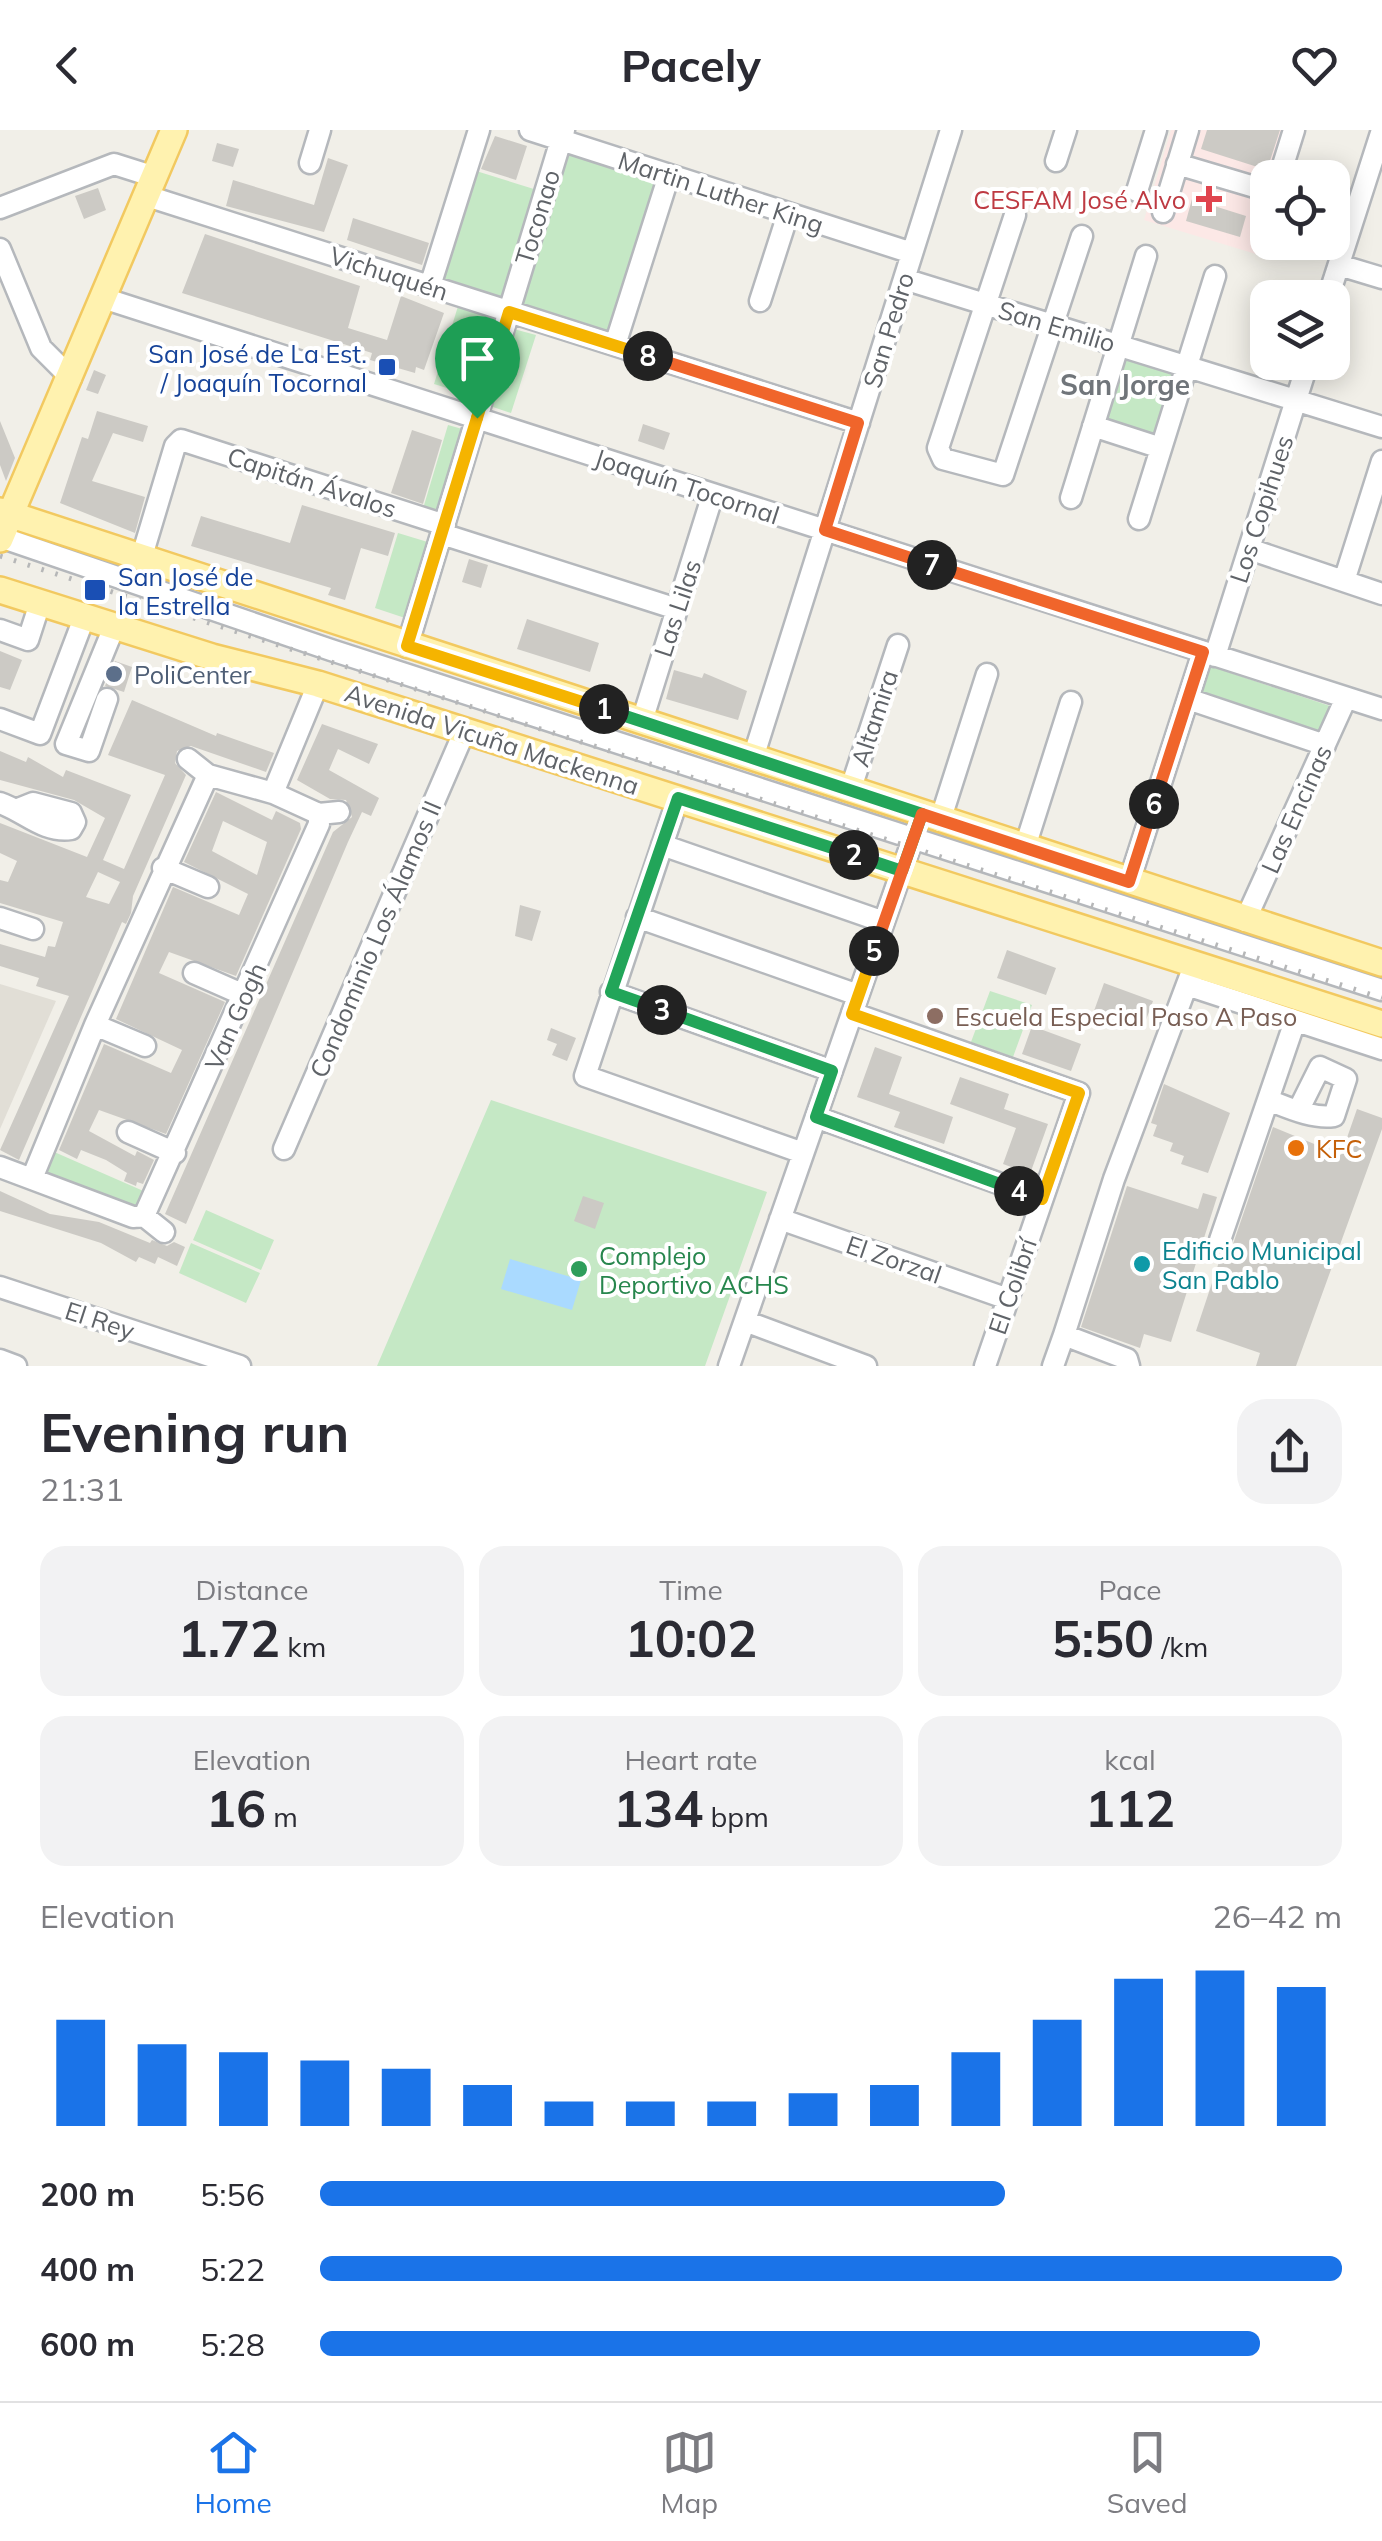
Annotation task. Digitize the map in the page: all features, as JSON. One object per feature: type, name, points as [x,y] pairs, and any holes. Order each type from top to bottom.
[{"type":"main road","points":[[174,130],[106,299],[3,528],[142,556],[753,758],[850,792],[925,824],[1025,847],[1382,964]]},
{"type":"main road","name":"Avenida Vicuña Mackenna","points":[[0,590],[114,627],[318,684],[678,798],[902,871],[1191,974],[1382,1024]]},
{"type":"street","points":[[310,163],[320,130]]},
{"type":"street","points":[[430,286],[479,130]]},
{"type":"street","name":"Martin Luther King","points":[[530,130],[562,135],[669,175],[912,254]]},
{"type":"street","name":"San Pedro","points":[[753,758],[950,130]]},
{"type":"street","points":[[1056,161],[1066,130]]},
{"type":"street","points":[[1137,191],[1156,130]]},
{"type":"street","points":[[1163,212],[1188,130]]},
{"type":"street","points":[[1285,160],[1294,130]]},
{"type":"street","points":[[1334,280],[1382,130]]},
{"type":"street","name":"Toconao","points":[[407,646],[562,135]]},
{"type":"street","name":"Vichuquén","points":[[0,208],[114,164],[151,186],[430,286],[858,423]]},
{"type":"street","points":[[1177,164],[1250,186]]},
{"type":"street","points":[[615,345],[669,175]]},
{"type":"street","points":[[760,301],[788,214]]},
{"type":"street","points":[[1015,215],[938,455],[1003,475],[1082,236]]},
{"type":"street","points":[[0,249],[41,348],[71,378]]},
{"type":"street","points":[[1071,498],[1146,256]]},
{"type":"street","points":[[1339,264],[1382,278]]},
{"type":"street","points":[[1139,519],[1215,276]]},
{"type":"street","name":"San Emilio","points":[[904,278],[1382,427]]},
{"type":"street","name":"Joaquín Tocornal","points":[[106,299],[1382,709]]},
{"type":"street","name":"Los Copihues","points":[[1129,882],[1188,699],[1248,549],[1302,380]]},
{"type":"street","points":[[1093,426],[1161,448]]},
{"type":"street","name":"Capitán Ávalos","points":[[142,556],[178,441],[677,609]]},
{"type":"street","points":[[1344,581],[1382,461]]},
{"type":"street","name":"Las Lilas","points":[[642,721],[713,494]]},
{"type":"street","points":[[3,528],[925,824],[1382,990]]},
{"type":"street","points":[[1248,549],[1382,594]]},
{"type":"street","points":[[0,630],[28,640],[40,603]]},
{"type":"street","points":[[0,719],[40,734],[84,618]]},
{"type":"street","points":[[108,699],[89,751],[66,744],[114,627]]},
{"type":"street","name":"Altamira","points":[[850,792],[898,645]]},
{"type":"street","points":[[729,1366],[902,871],[987,674]]},
{"type":"street","points":[[272,793],[318,684]]},
{"type":"street","name":"Las Encinas","points":[[1245,920],[1346,698]]},
{"type":"street","points":[[1188,699],[1325,745]]},
{"type":"street","points":[[1025,847],[1072,702]]},
{"type":"street","name":"Condominio Los Álamos II","points":[[284,1149],[464,730]]},
{"type":"street","name":"Van Gogh","points":[[144,1216],[319,824],[329,813],[208,775],[188,759]]},
{"type":"street","points":[[33,1176],[95,1024],[208,775]]},
{"type":"street","points":[[678,798],[585,1076],[803,1154]]},
{"type":"street","points":[[662,845],[884,922]]},
{"type":"street","points":[[164,868],[208,887]]},
{"type":"street","points":[[0,918],[33,929]]},
{"type":"street","points":[[637,918],[855,1004]]},
{"type":"street","points":[[194,973],[244,995]]},
{"type":"street","points":[[1053,1366],[1114,1179],[1191,974],[1295,1020],[1382,1049]]},
{"type":"street","points":[[611,992],[832,1071]]},
{"type":"street","name":"El Colibrí","points":[[855,1004],[1079,1093],[985,1366]]},
{"type":"street","points":[[1220,1240],[1295,1020]]},
{"type":"street","points":[[95,1024],[146,1046]]},
{"type":"street","points":[[1268,1100],[1298,1110]]},
{"type":"street","points":[[816,1117],[1042,1199]]},
{"type":"street","points":[[128,1132],[175,1153]]},
{"type":"street","points":[[0,1166],[133,1217],[144,1216],[164,1232]]},
{"type":"street","name":"El Zorzal","points":[[780,1219],[1008,1299]]},
{"type":"street","name":"El Rey","points":[[5,1292],[240,1366]]},
{"type":"street","points":[[744,1322],[866,1366]]},
{"type":"street","points":[[1064,1335],[1127,1359],[1130,1366]]},
{"type":"street","points":[[0,1360],[16,1366]]},
{"type":"shaded area","name":"CESFAM José Alvo","points":[[1171,130],[1298,130],[1288,160],[1250,160],[1250,252],[1144,220]]},
{"type":"shaded area","points":[[0,984],[56,1001],[0,1129]]},
{"type":"green space","points":[[565,152],[662,181],[614,338],[516,306]]},
{"type":"green space","points":[[473,170],[537,190],[472,396],[434,384],[463,290],[438,282]]},
{"type":"green space","points":[[510,328],[536,335],[511,413],[487,405]]},
{"type":"green space","points":[[1117,357],[1177,376],[1157,440],[1097,421]]},
{"type":"green space","points":[[448,425],[466,430],[440,517],[422,512]]},
{"type":"green space","points":[[398,533],[431,543],[408,619],[375,608]]},
{"type":"green space","points":[[1207,665],[1330,706],[1318,739],[1198,697]]},
{"type":"green space","points":[[990,991],[1032,1005],[1013,1057],[971,1042]]},
{"type":"green space","name":"Complejo Deportivo ACHS","points":[[491,1100],[767,1192],[705,1366],[377,1366]]},
{"type":"green space","points":[[52,1151],[148,1193],[140,1208],[41,1175]]},
{"type":"green space","points":[[206,1210],[274,1240],[261,1270],[193,1240]]},
{"type":"green space","points":[[191,1243],[260,1273],[246,1303],[179,1273]]},
{"type":"water","points":[[510,1259],[581,1280],[572,1310],[501,1289]]},
{"type":"building","points":[[1207,130],[1280,130],[1270,160],[1250,160],[1250,165],[1201,149]]},
{"type":"building","points":[[495,136],[527,146],[516,180],[481,169]]},
{"type":"building","points":[[217,143],[239,149],[233,167],[212,161]]},
{"type":"building","points":[[328,158],[348,165],[324,232],[226,206],[233,180],[314,205]]},
{"type":"building","points":[[98,188],[106,210],[84,219],[75,196]]},
{"type":"building","points":[[1192,199],[1246,216],[1240,237],[1186,221]]},
{"type":"building","points":[[353,218],[429,243],[422,265],[347,240]]},
{"type":"building","points":[[205,234],[360,286],[348,328],[387,340],[401,296],[444,313],[424,370],[416,367],[415,373],[370,360],[372,353],[182,293]]},
{"type":"building","points":[[94,370],[106,375],[98,394],[86,390]]},
{"type":"building","points":[[97,411],[148,426],[143,442],[113,433],[92,481],[145,497],[135,533],[60,503],[82,437],[88,439]]},
{"type":"building","points":[[0,421],[15,458],[6,481],[0,465]]},
{"type":"building","points":[[643,424],[670,433],[664,450],[638,441]]},
{"type":"building","points":[[412,430],[442,440],[423,504],[391,493]]},
{"type":"building","points":[[302,505],[395,533],[388,556],[361,548],[345,600],[328,595],[331,588],[191,546],[201,516],[290,543]]},
{"type":"building","points":[[469,559],[488,565],[481,588],[462,582]]},
{"type":"building","points":[[527,619],[599,643],[590,672],[517,649]]},
{"type":"building","points":[[0,651],[22,660],[10,690],[0,687]]},
{"type":"building","points":[[115,661],[132,667],[124,692],[105,686]]},
{"type":"building","points":[[674,670],[702,678],[704,673],[747,691],[738,720],[666,699]]},
{"type":"building","points":[[132,700],[216,736],[217,733],[274,753],[266,772],[191,746],[177,751],[175,763],[186,775],[133,896],[131,913],[126,924],[122,922],[19,1160],[0,1150],[69,996],[36,986],[39,978],[0,966],[0,944],[45,957],[48,946],[55,947],[63,922],[0,903],[0,880],[8,882],[17,861],[0,853],[0,823],[87,857],[105,818],[74,800],[0,780],[0,751],[26,762],[28,757],[63,777],[66,770],[131,795],[103,860],[124,869],[165,775],[108,755]],"holes":[[[98,872],[120,882],[109,904],[86,897]]]},
{"type":"building","points":[[322,724],[378,744],[369,764],[338,749],[329,770],[379,798],[371,816],[362,812],[348,842],[186,1224],[165,1214],[333,832],[352,817],[346,800],[330,799],[297,780]]},
{"type":"building","points":[[216,792],[272,820],[276,811],[300,823],[301,829],[236,976],[169,952],[159,973],[225,1002],[166,1134],[99,1110],[89,1131],[135,1156],[137,1151],[154,1160],[143,1184],[137,1182],[136,1186],[124,1181],[127,1173],[106,1160],[81,1150],[77,1159],[59,1150],[104,1044],[171,1073],[182,1050],[116,1019],[173,887],[239,915],[248,894],[184,862]],"holes":[[[223,821],[267,842],[257,875],[212,851]]]},
{"type":"building","points":[[520,905],[541,911],[532,941],[515,936]]},
{"type":"building","points":[[1007,950],[1056,968],[1046,995],[997,978]]},
{"type":"building","points":[[1104,983],[1153,1001],[1143,1028],[1094,1011]]},
{"type":"building","points":[[1032,1026],[1081,1044],[1071,1071],[1022,1054]]},
{"type":"building","points":[[551,1028],[576,1038],[567,1061],[552,1055],[557,1044],[547,1040]]},
{"type":"building","points":[[875,1047],[902,1057],[889,1094],[953,1117],[944,1144],[894,1127],[900,1112],[857,1097]]},
{"type":"building","points":[[960,1077],[1009,1094],[1004,1109],[1048,1124],[1030,1174],[1003,1164],[1016,1128],[950,1104]]},
{"type":"building","points":[[1164,1084],[1230,1113],[1208,1173],[1181,1164],[1184,1156],[1170,1151],[1173,1143],[1153,1136],[1157,1125],[1151,1123]]},
{"type":"building","points":[[1357,1109],[1382,1118],[1382,1129],[1296,1366],[1256,1366],[1260,1353],[1196,1331],[1222,1253],[1233,1244],[1273,1127],[1341,1155]]},
{"type":"building","name":"Edificio Municipal San Pablo","points":[[1127,1186],[1198,1209],[1203,1193],[1217,1197],[1171,1342],[1144,1334],[1140,1348],[1081,1327]]},
{"type":"building","points":[[0,1191],[50,1214],[99,1222],[150,1243],[152,1240],[167,1246],[174,1242],[185,1247],[177,1266],[158,1257],[155,1264],[139,1257],[136,1262],[101,1243],[0,1211]]},
{"type":"building","points":[[583,1196],[604,1203],[595,1229],[574,1221]]},
{"type":"railway","points":[[0,556],[1382,998]]},
{"type":"place","name":"CESFAM José Alvo","points":[[1209,199]]},
{"type":"place","name":"San José de La Est. / Joaquín Tocornal","points":[[387,367]]},
{"type":"place","name":"San José de la Estrella","points":[[95,590]]},
{"type":"place","name":"PoliCenter","points":[[114,674]]},
{"type":"place","name":"Escuela Especial Paso A Paso","points":[[935,1016]]},
{"type":"place","name":"KFC","points":[[1296,1148]]},
{"type":"place","name":"Edificio Municipal San Pablo","points":[[1142,1264]]},
{"type":"place","name":"Complejo Deportivo ACHS","points":[[579,1269]]},
{"type":"district","name":"San Jorge","points":[[1125,384]]},
{"type":"route","points":[[477,418],[407,646],[922,814],[902,871],[678,798],[611,992],[832,1071],[816,1117],[1042,1199],[1079,1093],[852,1014],[922,814],[1129,882],[1203,652],[825,530],[858,423],[844,418],[509,312],[477,418]]}]
